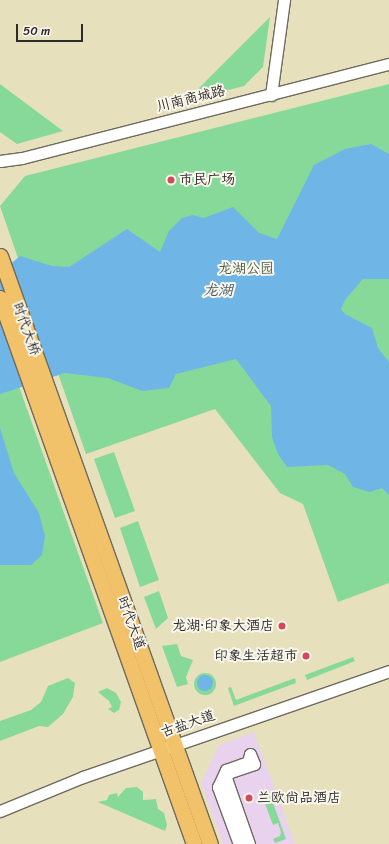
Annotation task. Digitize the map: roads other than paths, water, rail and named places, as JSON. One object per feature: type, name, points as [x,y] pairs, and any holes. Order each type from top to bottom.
[{"type":"main road","name":"时代大桥","points":[[0,256],[46,406]]},
{"type":"main road","name":"时代大桥","points":[[0,298],[46,406]]},
{"type":"main road","name":"时代大道","points":[[46,406],[168,747],[210,844]]},
{"type":"main road","name":"时代大道","points":[[168,747],[194,844]]},
{"type":"street","points":[[271,95],[284,0]]},
{"type":"street","name":"川南商城路","points":[[0,161],[271,95],[389,64]]},
{"type":"street","name":"古盐大道","points":[[0,812],[48,790],[389,671]]},
{"type":"street","points":[[239,844],[218,787],[226,770],[248,762],[250,754],[254,764],[228,773],[226,778],[249,844]]},
{"type":"water","name":"龙湖","points":[[371,144],[389,154],[389,279],[363,279],[345,300],[341,309],[345,314],[372,328],[378,348],[389,362],[389,495],[382,488],[370,492],[353,487],[345,474],[328,465],[287,467],[278,454],[272,437],[271,406],[236,359],[176,374],[169,388],[142,391],[108,378],[65,373],[0,394],[0,273],[20,256],[52,266],[69,267],[127,229],[160,252],[169,231],[182,218],[193,215],[204,218],[233,207],[259,233],[277,239],[314,165],[345,149]]},
{"type":"water","points":[[0,428],[14,473],[39,513],[45,536],[42,555],[31,565],[0,565]]},
{"type":"water","points":[[205,675],[211,677],[213,683],[211,689],[205,691],[199,689],[197,683],[199,677]]},
{"type":"place","name":"市民广场","points":[[171,180]]},
{"type":"place","name":"龙湖·印象大酒店","points":[[282,626]]},
{"type":"place","name":"印象生活超市","points":[[306,656]]},
{"type":"place","name":"兰欧尚品酒店","points":[[249,798]]},
{"type":"park label","name":"龙湖公园","points":[[246,269]]}]
